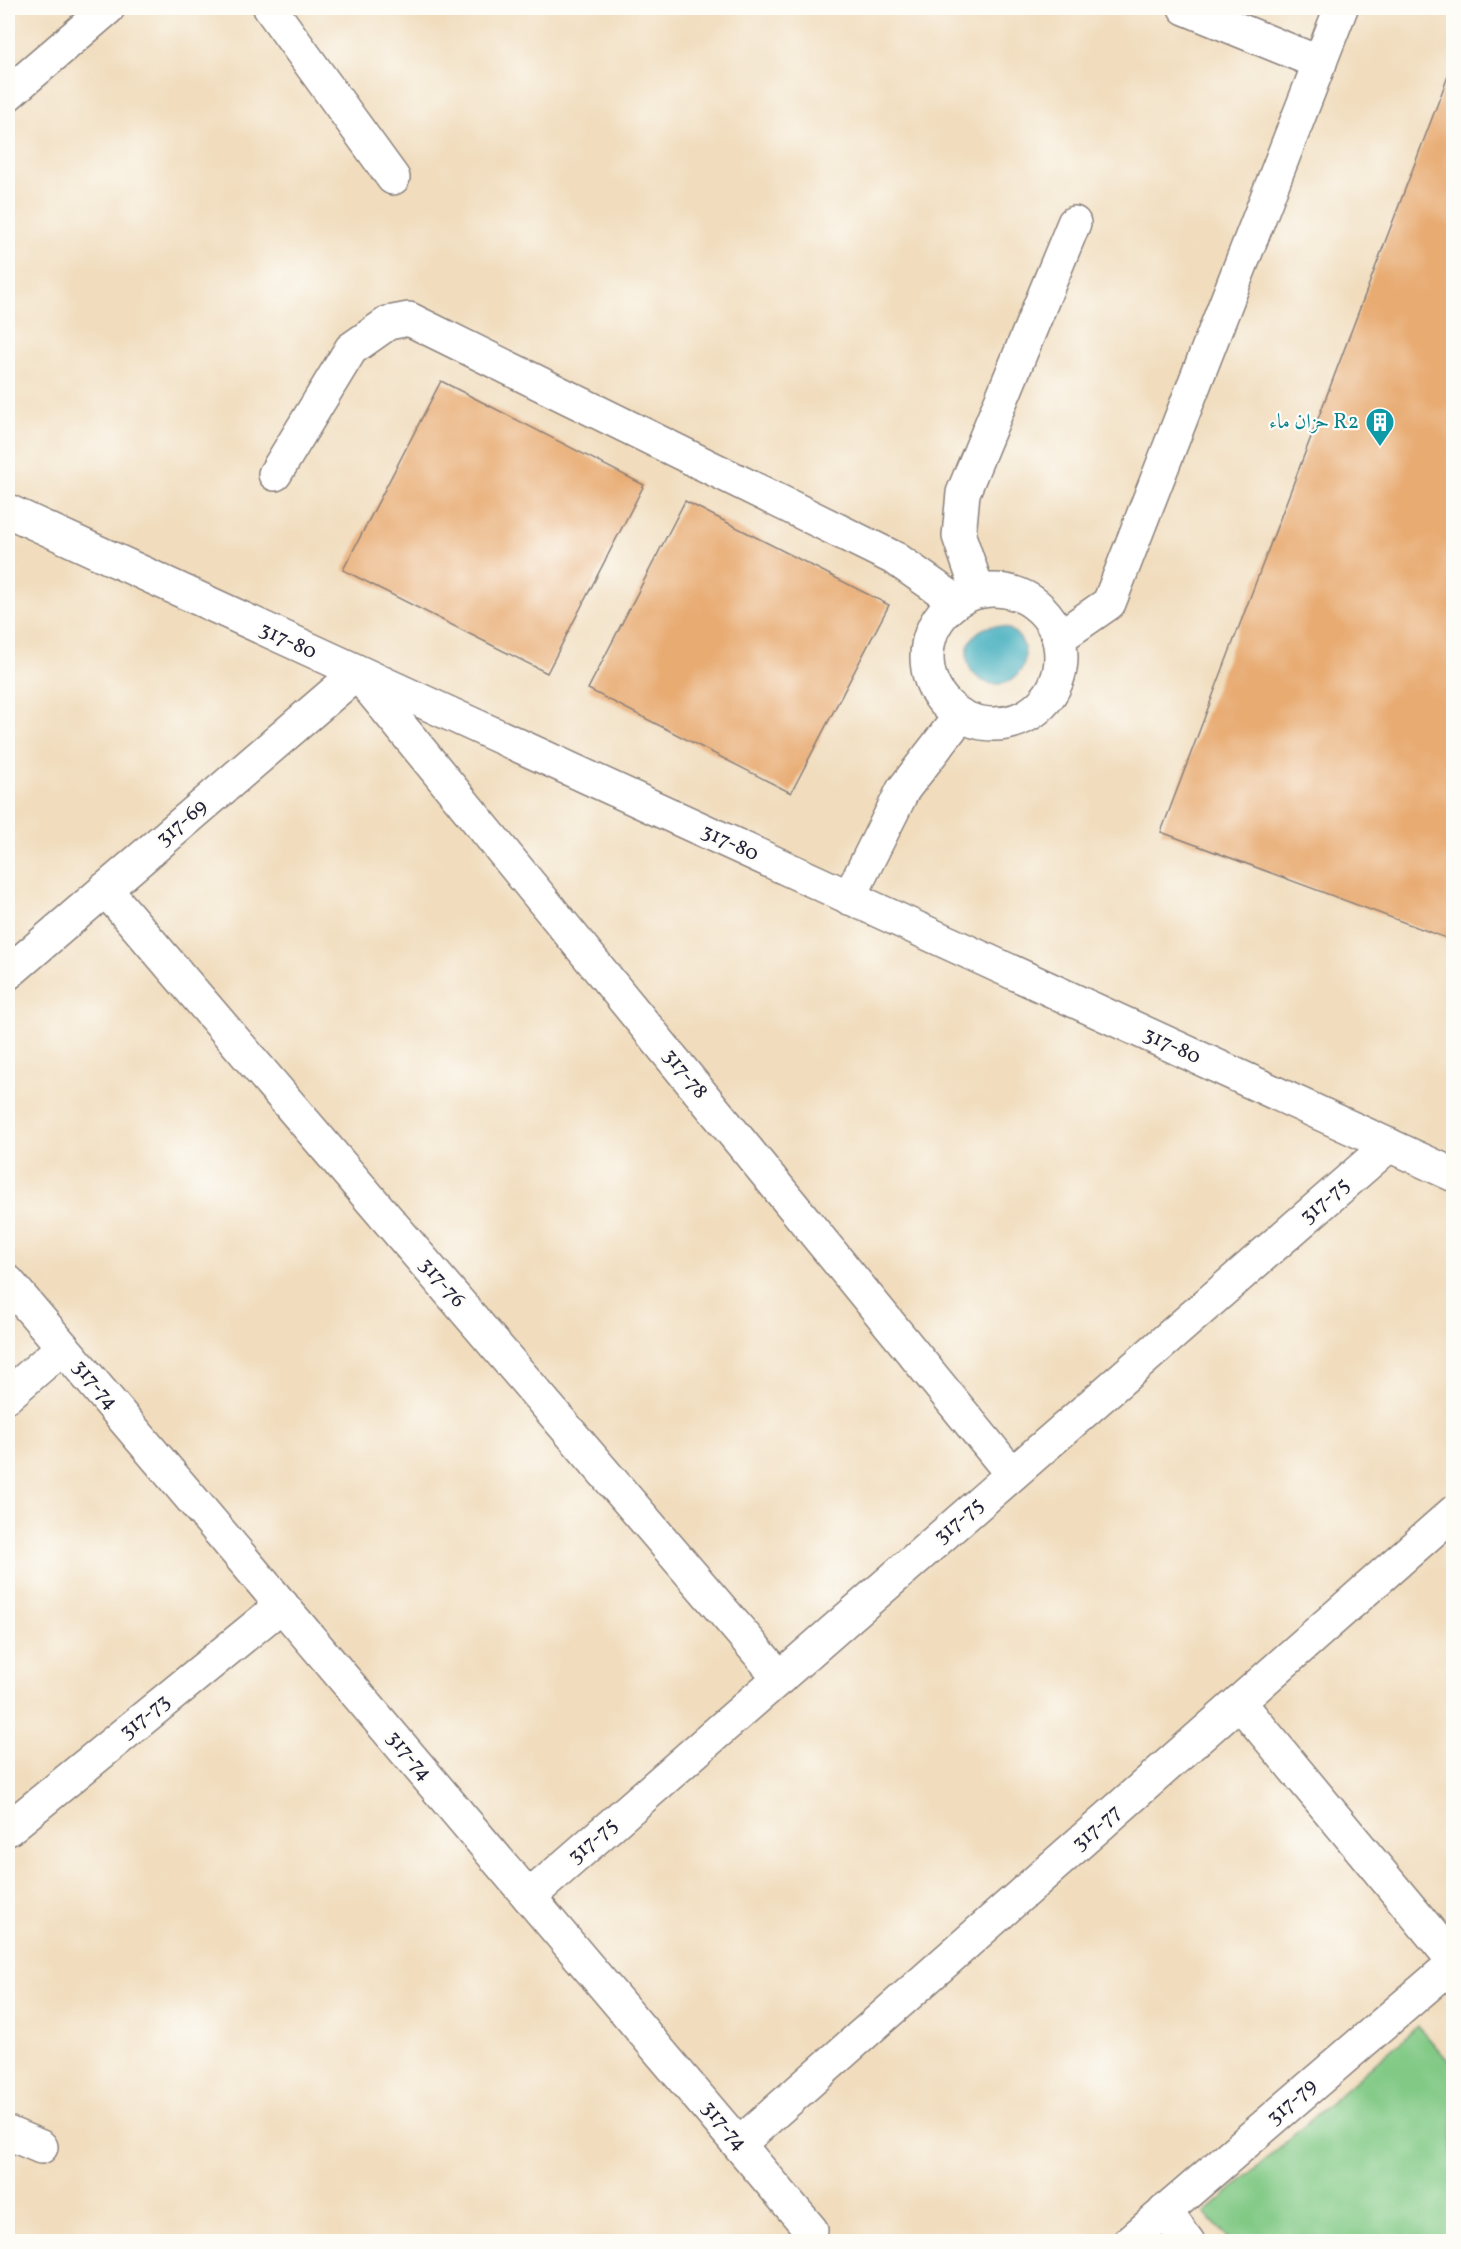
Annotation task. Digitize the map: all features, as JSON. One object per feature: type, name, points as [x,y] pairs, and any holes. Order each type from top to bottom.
[{"type":"street","points":[[8,94],[108,8]]},
{"type":"street","points":[[270,8],[393,178]]},
{"type":"street","points":[[1185,8],[1320,63]]},
{"type":"street","points":[[1060,637],[1109,603],[1341,8]]},
{"type":"street","points":[[967,596],[959,536],[963,493],[1074,223]]},
{"type":"street","points":[[275,474],[351,349],[388,323],[409,319],[967,596],[1012,591],[1042,608],[1060,637],[1060,677],[1037,711],[999,725],[960,716],[936,692],[926,660],[934,627],[967,596]]},
{"type":"street","name":"317-80","points":[[14,524],[357,673],[1454,1175]]},
{"type":"street","name":"317-69","points":[[8,973],[357,673]]},
{"type":"street","name":"317-78","points":[[357,673],[1012,1474]]},
{"type":"street","points":[[849,898],[903,790],[960,716]]},
{"type":"street","name":"317-76","points":[[105,889],[780,1678]]},
{"type":"street","name":"317-75","points":[[529,1897],[1389,1145]]},
{"type":"street","name":"317-74","points":[[8,1282],[811,2230]]},
{"type":"street","points":[[8,1395],[63,1347]]},
{"type":"street","name":"317-77","points":[[739,2144],[1454,1512]]},
{"type":"street","name":"317-73","points":[[8,1829],[282,1605]]},
{"type":"street","points":[[1239,1702],[1454,1962]]},
{"type":"street","name":"317-79","points":[[1130,2241],[1454,1962]]},
{"type":"street","points":[[8,2133],[41,2147]]},
{"type":"street","points":[[1165,2211],[1188,2241]]},
{"type":"green space","points":[[1418,2026],[1453,2066],[1453,2241],[1230,2241],[1205,2213]]},
{"type":"water","points":[[990,626],[1002,626],[1017,634],[1025,649],[1025,661],[1017,676],[1002,684],[990,684],[975,676],[967,661],[967,649],[975,634]]},
{"type":"building","name":"حزان ماء R2","points":[[1454,64],[1454,941],[1161,832]]},
{"type":"building","points":[[441,381],[644,485],[547,673],[343,570]]},
{"type":"building","points":[[685,501],[889,605],[791,793],[588,689]]},
{"type":"place","name":"حزان ماء R2","points":[[1380,448]]}]
